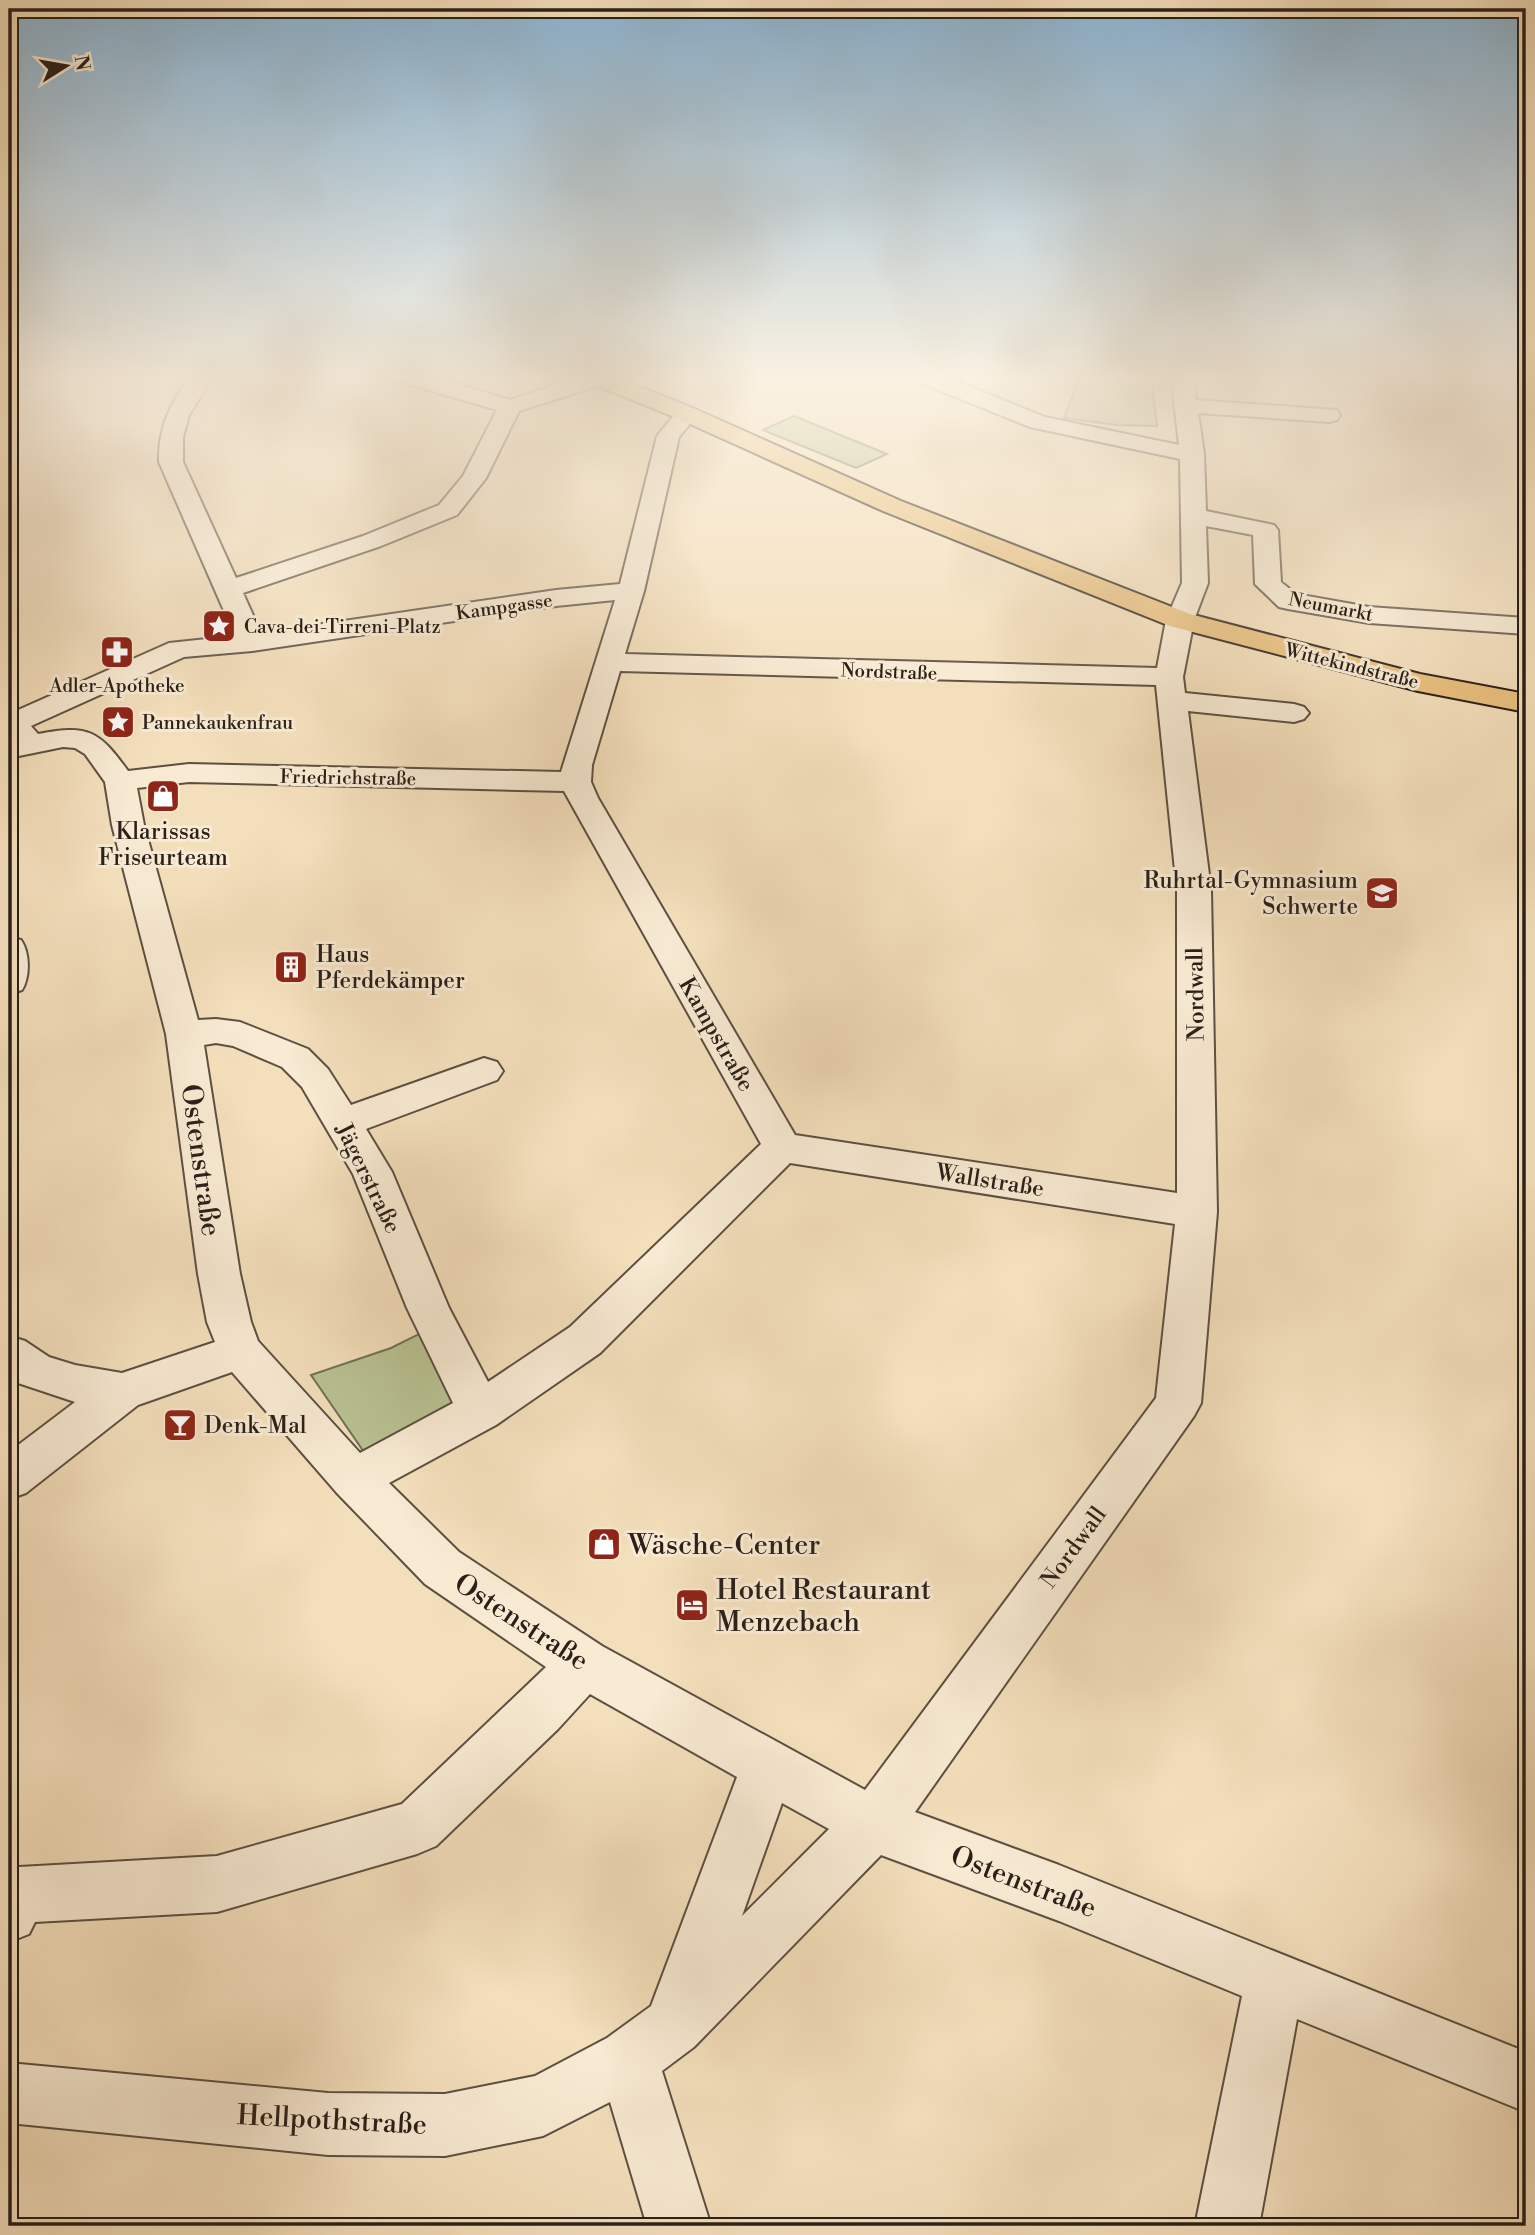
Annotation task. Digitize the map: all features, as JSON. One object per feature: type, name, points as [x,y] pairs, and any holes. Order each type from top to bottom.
[{"type":"main road","points":[[833,479],[892,506],[1180,620]]},
{"type":"main road","name":"Wittekindstraße","points":[[1180,620],[1404,679],[1526,703]]},
{"type":"street","points":[[179,479],[252,643]]},
{"type":"street","points":[[227,590],[372,541],[448,510],[473,479]]},
{"type":"street","points":[[576,782],[577,765],[631,591],[658,479]]},
{"type":"street","name":"Nordwall","points":[[873,1824],[1178,1403],[1197,1212],[1194,890],[1172,689],[1180,620],[1195,583],[1193,479]]},
{"type":"street","name":"Neumarkt","points":[[1194,516],[1265,530],[1268,584],[1288,601],[1369,615],[1526,626]]},
{"type":"street","name":"Kampgasse","points":[[19,746],[12,723],[178,649],[252,643],[556,598],[631,591]]},
{"type":"street","name":"Nordstraße","points":[[609,662],[1172,689],[1294,713]]},
{"type":"street","name":"Ostenstraße","points":[[19,746],[63,738],[83,740],[96,748],[120,782],[128,825],[184,1034],[219,1274],[229,1322],[240,1351],[354,1479],[442,1568],[584,1663],[873,1824],[1059,1892],[1526,2082]]},
{"type":"street","name":"Friedrichstraße","points":[[120,782],[189,773],[576,782]]},
{"type":"street","name":"Kampstraße","points":[[576,782],[582,798],[782,1147]]},
{"type":"street","points":[[9,948],[9,982]]},
{"type":"street","name":"Jägerstraße","points":[[184,1034],[216,1031],[240,1035],[295,1058],[316,1078],[372,1172],[428,1308],[480,1411]]},
{"type":"street","points":[[343,1123],[484,1071]]},
{"type":"street","points":[[354,1479],[480,1411],[585,1340],[782,1147]]},
{"type":"street","name":"Wallstraße","points":[[782,1147],[1197,1212]]},
{"type":"street","points":[[9,1479],[122,1392],[240,1351]]},
{"type":"street","points":[[9,1354],[34,1370],[75,1384],[122,1392]]},
{"type":"street","points":[[9,1914],[19,1895],[217,1884],[417,1827],[540,1711],[584,1663]]},
{"type":"street","points":[[678,2226],[650,2042],[769,1764]]},
{"type":"street","name":"Hellpothstraße","points":[[9,2093],[328,2124],[444,2125],[543,2105],[650,2042],[873,1824]]},
{"type":"street","points":[[1227,2226],[1275,1980]]},
{"type":"green space","points":[[423,1332],[456,1410],[375,1468],[311,1375],[391,1348]]},
{"type":"place","name":"Cava-dei-Tirreni-Platz","points":[[219,626]]},
{"type":"place","name":"Adler-Apotheke","points":[[117,652]]},
{"type":"place","name":"Pannekaukenfrau","points":[[118,722]]},
{"type":"place","name":"Klarissas Friseurteam","points":[[163,796]]},
{"type":"place","name":"Ruhrtal-Gymnasium Schwerte","points":[[1382,893]]},
{"type":"place","name":"Haus Pferdekämper","points":[[291,967]]},
{"type":"place","name":"Denk-Mal","points":[[180,1425]]},
{"type":"place","name":"Wäsche-Center","points":[[604,1544]]},
{"type":"place","name":"Hotel Restaurant Menzebach","points":[[692,1605]]}]
